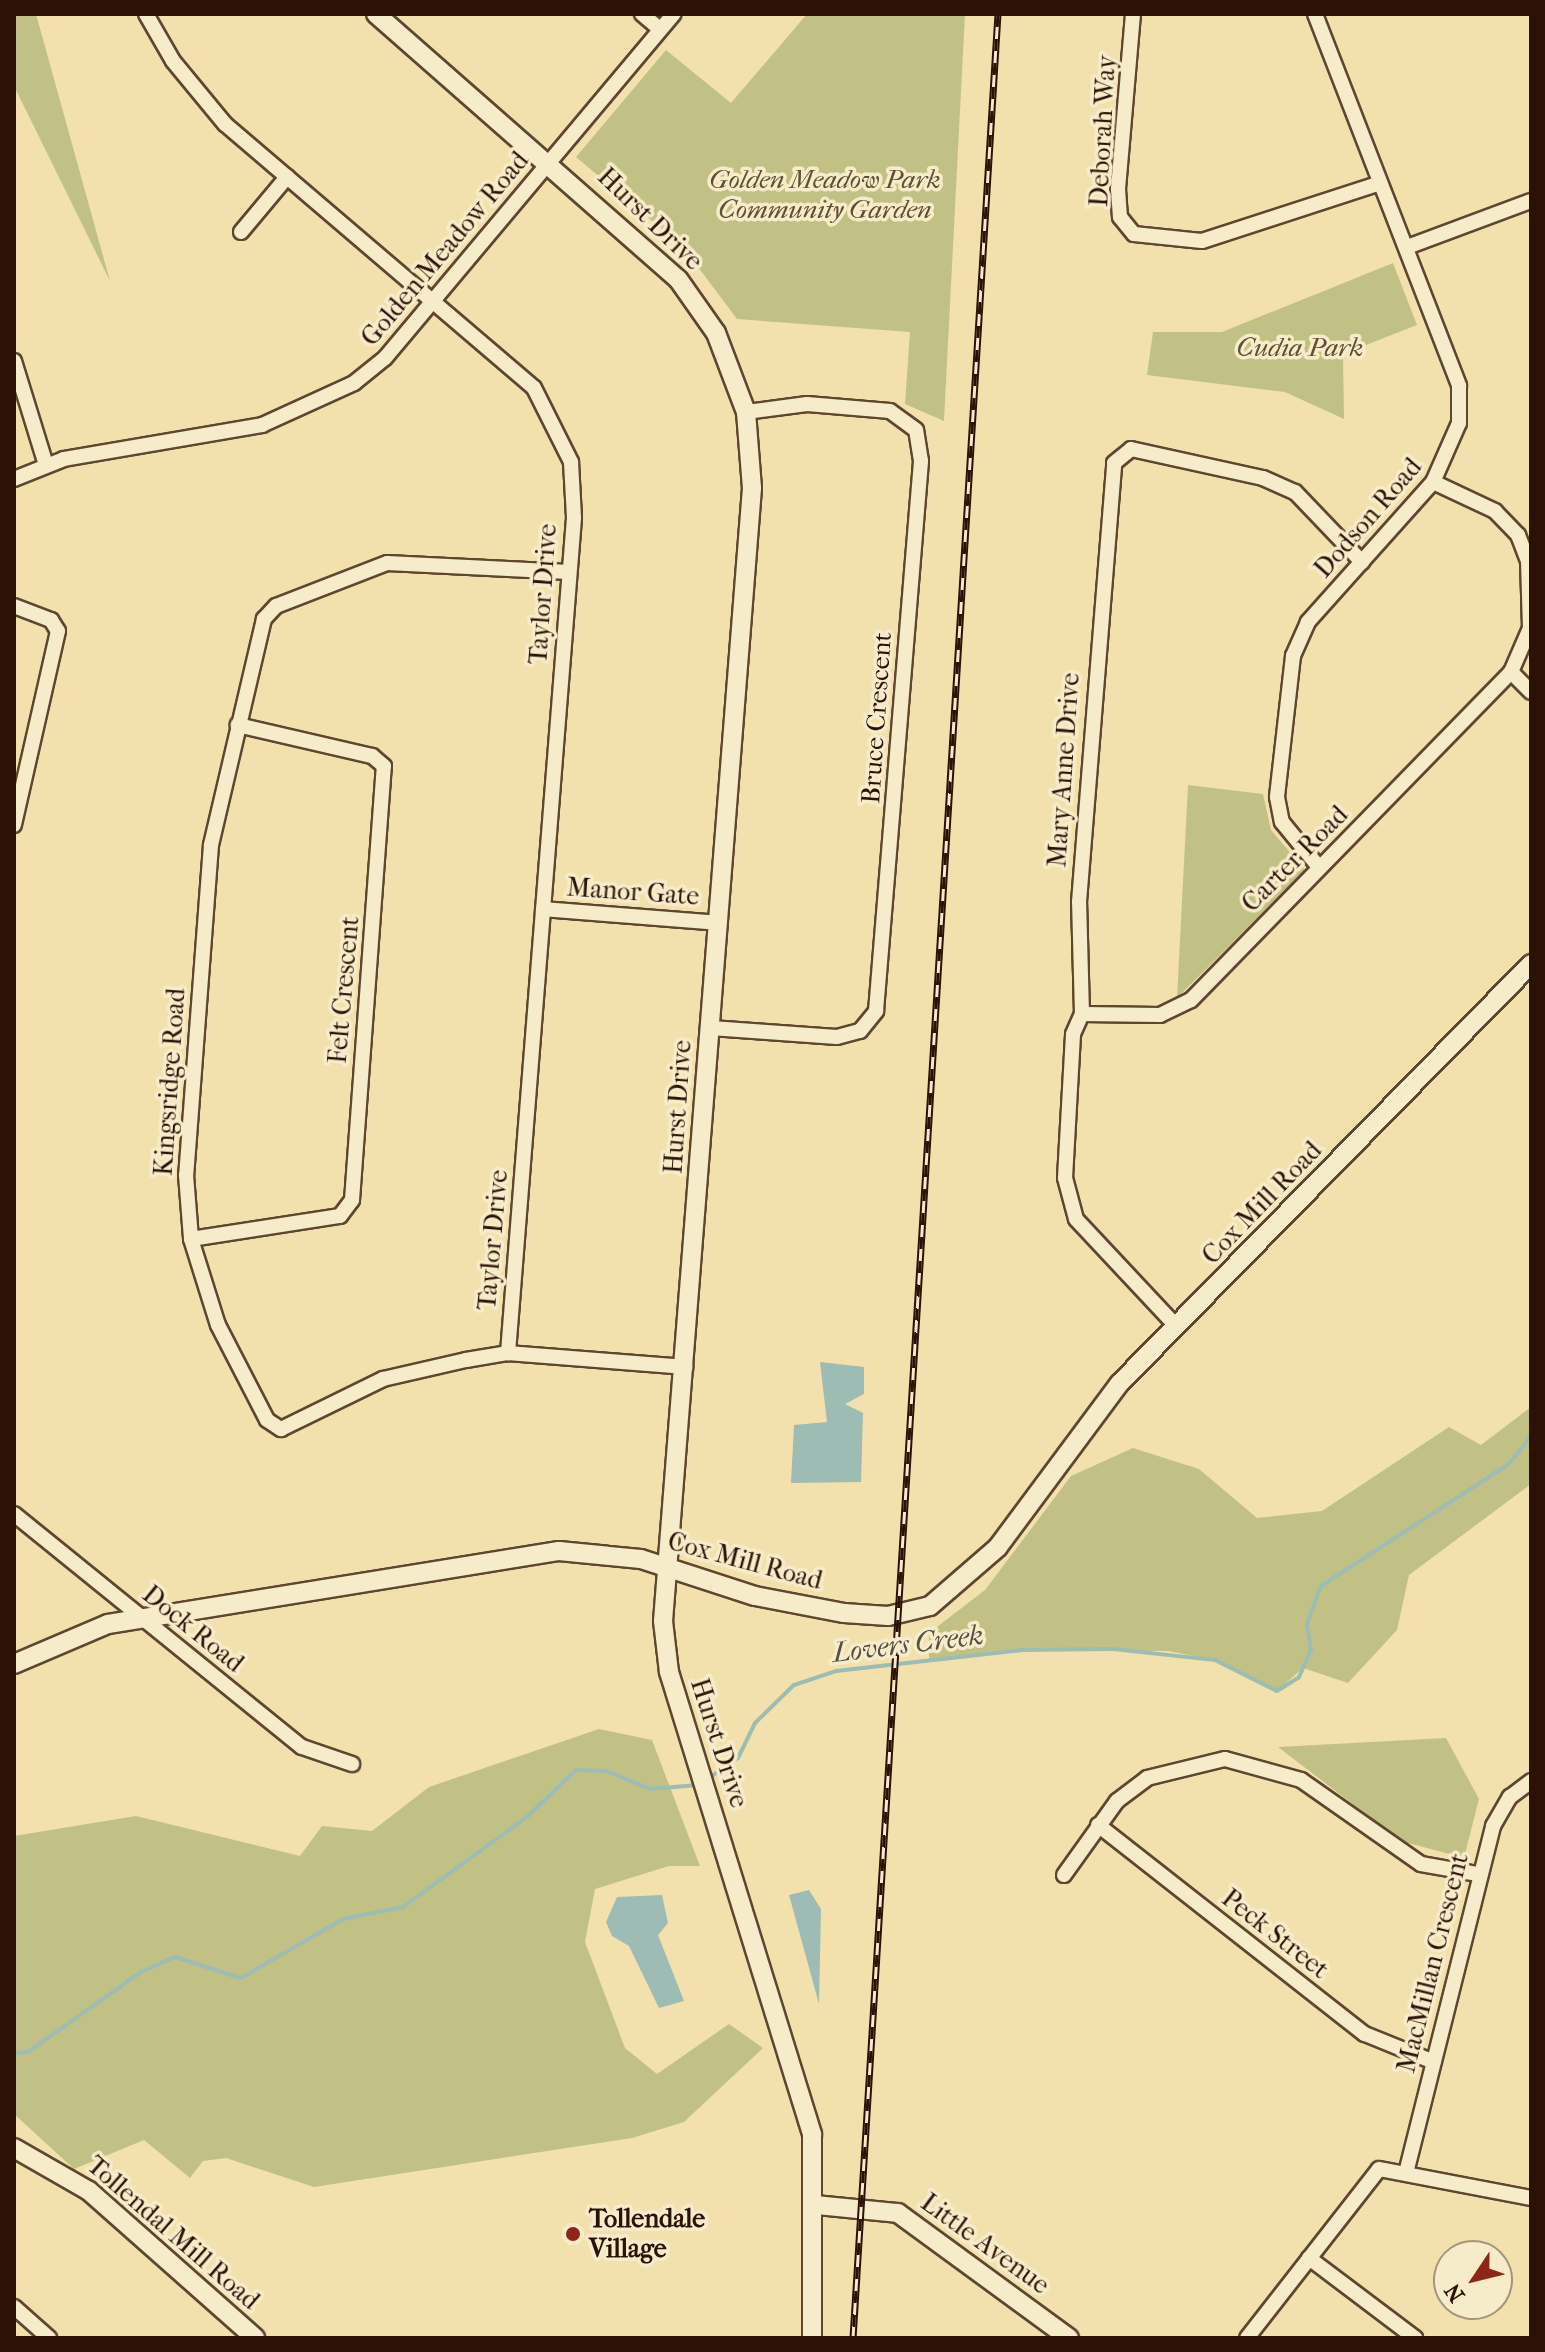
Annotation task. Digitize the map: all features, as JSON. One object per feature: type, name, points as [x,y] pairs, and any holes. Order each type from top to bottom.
[{"type":"street","name":"Taylor Drive","points":[[146,14],[199,97],[287,177],[521,375],[556,421],[573,481],[569,572],[508,1353]]},
{"type":"street","name":"Hurst Drive","points":[[376,14],[550,163],[686,289],[722,347],[746,412],[752,488],[685,1367],[665,1567],[664,1637],[679,1699],[812,2134],[816,2205],[812,2338]]},
{"type":"street","points":[[642,14],[660,29]]},
{"type":"street","name":"Golden Meadow Road","points":[[14,479],[46,465],[262,425],[313,407],[377,366],[674,14]]},
{"type":"street","name":"Deborah Way","points":[[1133,14],[1118,189],[1120,217],[1134,234],[1202,241],[1377,184]]},
{"type":"street","name":"Dodson Road","points":[[1315,14],[1377,184],[1407,247],[1459,386],[1459,423],[1433,482],[1308,622],[1279,729],[1282,822],[1318,866]]},
{"type":"street","points":[[241,232],[287,177]]},
{"type":"street","points":[[1407,247],[1531,201]]},
{"type":"street","points":[[14,361],[46,465]]},
{"type":"street","name":"Bruce Crescent","points":[[711,1028],[845,1036],[876,1011],[921,461],[916,430],[890,411],[807,404],[746,412]]},
{"type":"street","name":"Mary Anne Drive","points":[[1177,1327],[1076,1219],[1065,1178],[1073,1034],[1082,1014],[1079,902],[1114,463],[1131,449],[1263,478],[1295,492],[1362,562]]},
{"type":"street","points":[[1433,482],[1469,493],[1495,511],[1518,535],[1528,561],[1530,628],[1511,672],[1531,692]]},
{"type":"street","name":"Kingsridge Road","points":[[569,572],[410,560],[276,606],[264,619],[211,845],[186,1175],[191,1239],[210,1307],[273,1427],[292,1427],[393,1375],[508,1353],[685,1367]]},
{"type":"street","points":[[14,606],[51,620],[58,631],[14,825]]},
{"type":"street","name":"Carter Road","points":[[1082,1014],[1160,1015],[1191,1000],[1318,866],[1511,672]]},
{"type":"street","name":"Felt Crescent","points":[[191,1239],[340,1216],[352,1200],[384,766],[372,756],[238,725]]},
{"type":"street","name":"Manor Gate","points":[[543,909],[719,923]]},
{"type":"street","name":"Cox Mill Road","points":[[14,1664],[108,1624],[144,1621],[559,1551],[665,1567],[844,1613],[888,1616],[930,1606],[998,1547],[1074,1438],[1177,1327],[1531,964]]},
{"type":"street","name":"Dock Road","points":[[14,1514],[302,1747],[352,1764]]},
{"type":"street","points":[[1064,1875],[1098,1825],[1147,1778],[1225,1759],[1301,1780],[1421,1864],[1478,1874]]},
{"type":"street","name":"MacMillan Crescent","points":[[1407,2169],[1478,1874],[1493,1826],[1510,1797],[1531,1781]]},
{"type":"street","name":"Peck Street","points":[[1098,1825],[1365,2034],[1434,2062]]},
{"type":"street","name":"Tollendal Mill Road","points":[[14,2148],[89,2191],[255,2338]]},
{"type":"street","points":[[1247,2338],[1372,2174],[1407,2169],[1531,2198]]},
{"type":"street","name":"Little Avenue","points":[[816,2205],[898,2213],[1069,2338]]},
{"type":"street","points":[[1309,2258],[1415,2338]]},
{"type":"street","points":[[14,2307],[49,2338]]},
{"type":"green space","points":[[14,14],[36,14],[110,281],[14,86]]},
{"type":"green space","name":"Golden Meadow Park Community Garden","points":[[807,14],[965,14],[944,421],[905,404],[910,332],[737,319],[683,247],[576,157],[666,50],[731,103]]},
{"type":"green space","name":"Cudia Park","points":[[1393,263],[1417,325],[1343,354],[1344,419],[1285,392],[1147,375],[1153,332],[1222,332]]},
{"type":"green space","points":[[1188,785],[1263,794],[1271,830],[1305,870],[1177,998]]},
{"type":"green space","points":[[1531,1407],[1531,1484],[1409,1575],[1397,1630],[1348,1683],[1303,1668],[1277,1691],[1215,1660],[1168,1651],[1022,1650],[929,1662],[929,1633],[985,1590],[1071,1476],[1133,1448],[1199,1469],[1257,1518],[1322,1511],[1449,1427],[1481,1445]]},
{"type":"green space","points":[[599,1729],[652,1740],[700,1866],[669,1866],[595,1889],[585,1942],[625,2048],[657,2074],[729,2024],[763,2048],[684,2122],[632,2138],[314,2187],[226,2158],[203,2161],[190,2178],[144,2140],[74,2169],[14,2114],[14,1836],[136,1816],[300,1856],[322,1826],[372,1831],[429,1787]]},
{"type":"green space","points":[[1446,1738],[1479,1799],[1464,1858],[1401,1841],[1278,1747]]},
{"type":"water","points":[[820,1362],[864,1367],[864,1394],[845,1404],[863,1413],[861,1482],[791,1483],[794,1425],[827,1422]]},
{"type":"water","points":[[809,1890],[821,1909],[819,2004],[789,1895]]},
{"type":"water","points":[[662,1895],[668,1923],[658,1935],[684,2001],[659,2008],[629,1946],[612,1936],[606,1922],[617,1897]]},
{"type":"waterway","name":"Lovers Creek","points":[[709,1778],[738,1758],[755,1723],[794,1685],[836,1671],[1022,1650],[1113,1649],[1215,1660],[1277,1691],[1299,1677],[1311,1650],[1307,1624],[1321,1586],[1509,1464],[1531,1436]]},
{"type":"waterway","name":"Lovers Creek","points":[[14,2053],[28,2052],[141,1972],[175,1957],[241,1978],[343,1919],[403,1907],[527,1817],[576,1770],[607,1771],[650,1789],[698,1785]]},
{"type":"railway","points":[[853,2338],[998,14]]},
{"type":"place","name":"Tollendale Village","points":[[573,2234]]}]
